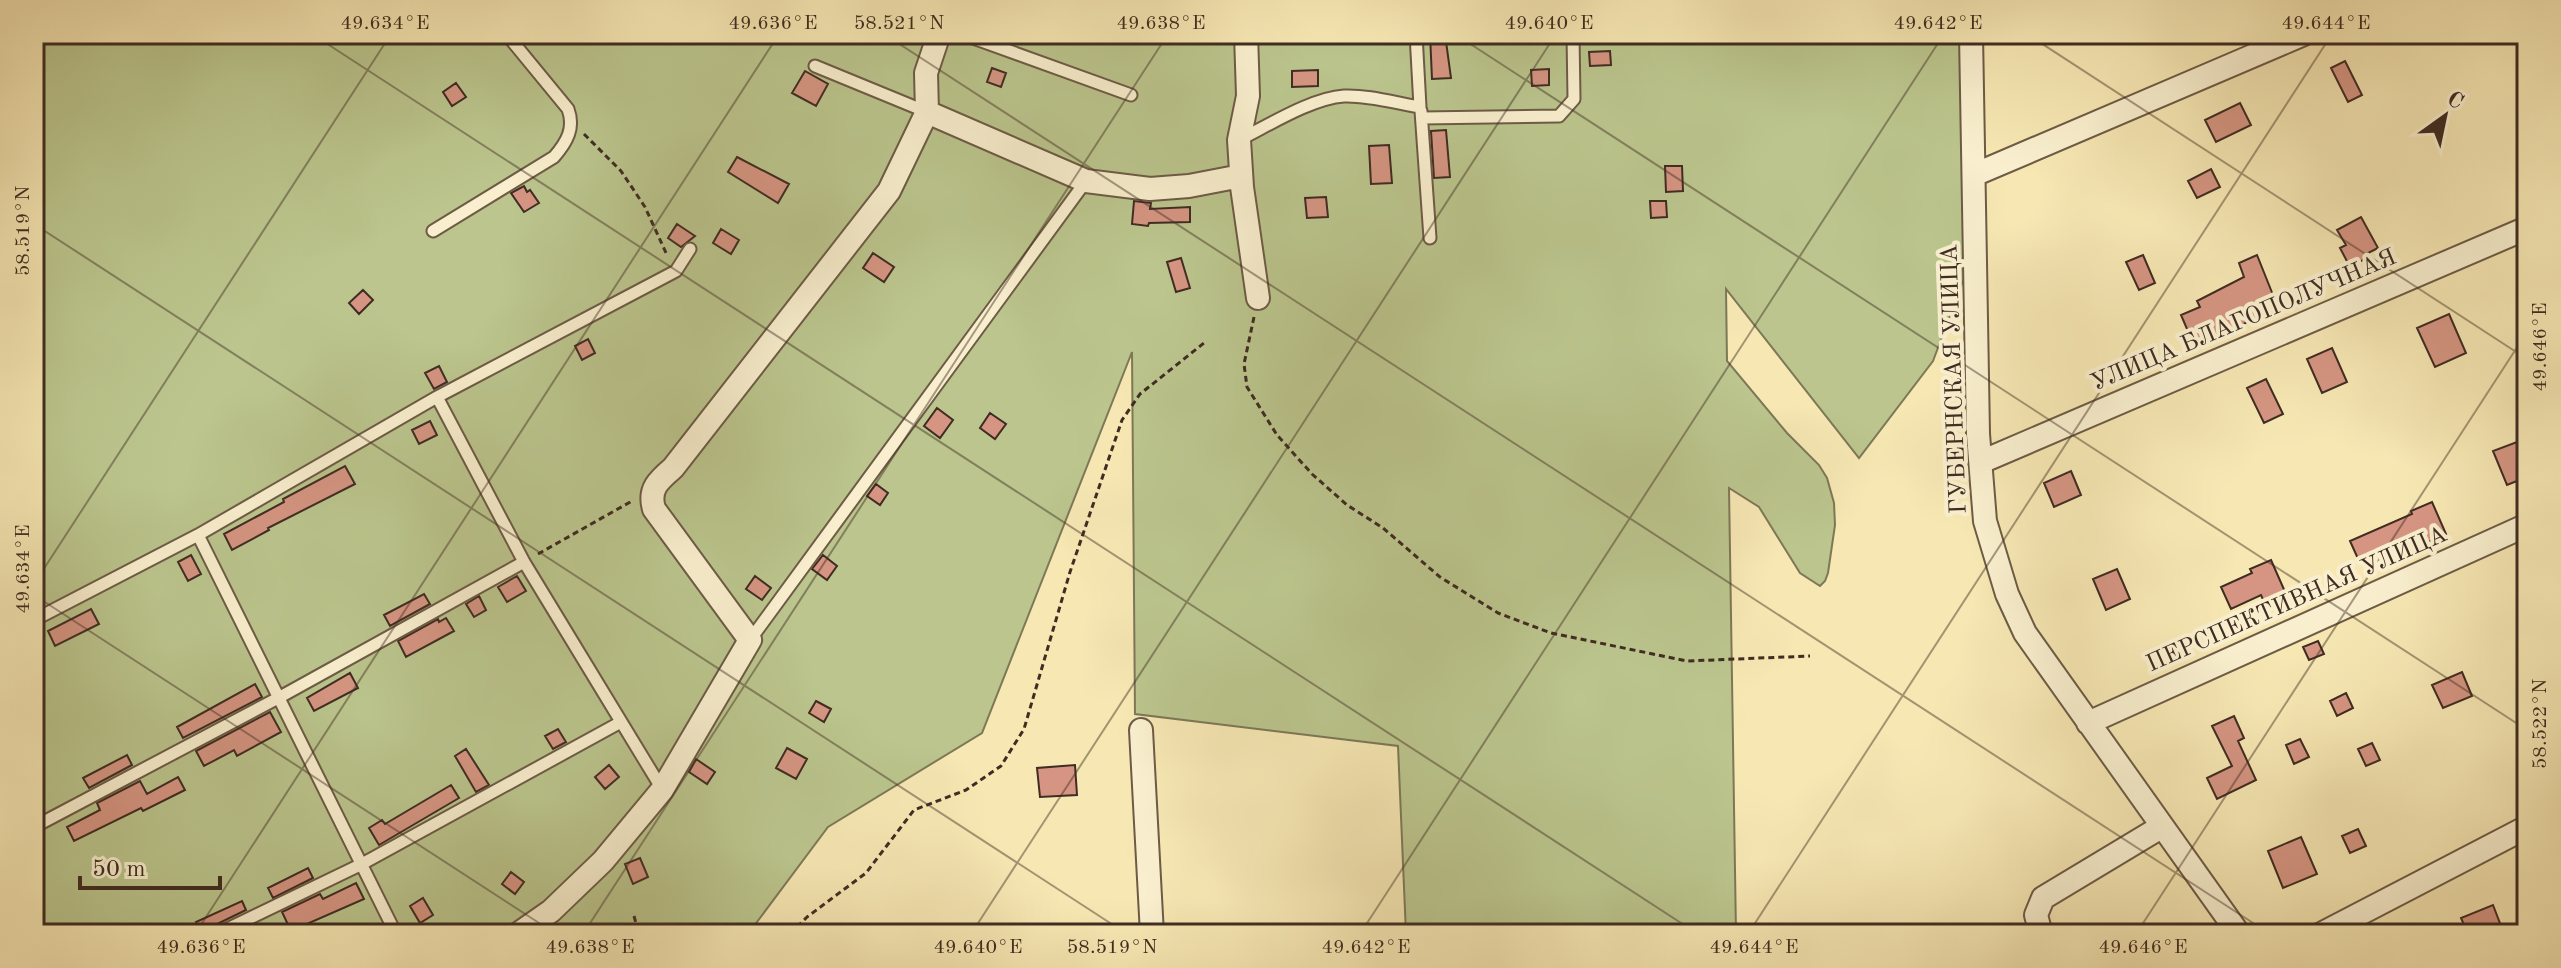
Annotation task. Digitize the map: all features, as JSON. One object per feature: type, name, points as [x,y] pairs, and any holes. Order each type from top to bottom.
[{"type":"street","points":[[518,934],[551,911],[596,868],[662,790],[750,640],[654,509],[652,490],[673,468],[889,191],[927,112],[926,73],[939,34]]},
{"type":"street","points":[[1246,34],[1248,96],[1239,140],[1258,298]]},
{"type":"street","name":"ГУБЕРНСКАЯ УЛИЦА","points":[[1971,34],[1985,521],[2007,594],[2025,633],[2239,934]]},
{"type":"street","points":[[1976,174],[2304,34]]},
{"type":"street","points":[[927,112],[1086,181],[1150,189],[1189,186],[1241,176]]},
{"type":"street","name":"УЛИЦА БЛАГОПОЛУЧНАЯ","points":[[1981,462],[2527,228]]},
{"type":"street","name":"ПЕРСПЕКТИВНАЯ УЛИЦА","points":[[2088,723],[2527,525]]},
{"type":"street","points":[[1141,730],[1152,934]]},
{"type":"street","points":[[2041,934],[2036,915],[2043,898],[2161,827]]},
{"type":"street","points":[[2321,934],[2527,827]]},
{"type":"lane","points":[[962,34],[1131,95]]},
{"type":"lane","points":[[1416,34],[1430,238]]},
{"type":"lane","points":[[1239,140],[1314,104],[1342,96],[1366,97],[1421,113],[1559,116],[1574,99],[1573,34]]},
{"type":"lane","points":[[433,231],[554,157],[565,144],[571,119],[568,109],[508,35]]},
{"type":"lane","points":[[815,66],[927,112]]},
{"type":"lane","points":[[750,640],[1086,181]]},
{"type":"lane","points":[[34,620],[198,535],[437,397],[676,271],[690,249]]},
{"type":"lane","points":[[437,397],[524,562],[662,790]]},
{"type":"lane","points":[[198,535],[396,934]]},
{"type":"lane","points":[[34,827],[280,697],[524,562]]},
{"type":"lane","points":[[217,934],[360,865],[621,722]]},
{"type":"path","points":[[571,119],[621,171],[645,207],[676,271]]},
{"type":"path","points":[[1258,298],[1244,364],[1247,387],[1254,401],[1277,435],[1312,474],[1347,505],[1383,528],[1440,577],[1498,613],[1566,636],[1687,661],[1810,656]]},
{"type":"path","points":[[790,934],[807,917],[866,873],[914,810],[966,790],[1001,766],[1024,729],[1070,572],[1122,420],[1140,394],[1204,343]]},
{"type":"path","points":[[524,562],[652,490]]},
{"type":"path","points":[[634,916],[639,934]]},
{"type":"green space","points":[[34,34],[1961,34],[1964,278],[1933,361],[1859,458],[1726,289],[1727,361],[1787,433],[1819,465],[1827,478],[1834,503],[1835,525],[1828,573],[1820,586],[1800,573],[1759,507],[1729,488],[1736,934],[1406,934],[1398,746],[1135,714],[1132,352],[982,733],[828,827],[748,934],[34,934]]},
{"type":"building","points":[[1430,34],[1445,34],[1451,78],[1432,79]]},
{"type":"building","points":[[1610,51],[1611,65],[1590,66],[1589,52]]},
{"type":"building","points":[[2345,61],[2362,95],[2348,102],[2331,68]]},
{"type":"building","points":[[992,68],[1006,73],[1001,87],[987,82]]},
{"type":"building","points":[[1549,69],[1549,85],[1532,86],[1531,70]]},
{"type":"building","points":[[1318,70],[1318,86],[1292,87],[1292,71]]},
{"type":"building","points":[[805,71],[828,84],[816,106],[792,93]]},
{"type":"building","points":[[456,83],[466,97],[452,106],[443,92]]},
{"type":"building","points":[[2240,103],[2251,125],[2216,142],[2205,120]]},
{"type":"building","points":[[1446,130],[1450,177],[1434,178],[1431,131]]},
{"type":"building","points":[[1389,145],[1392,183],[1371,184],[1369,146]]},
{"type":"building","points":[[737,157],[789,184],[778,203],[728,172]]},
{"type":"building","points":[[1665,166],[1682,166],[1683,191],[1666,192]]},
{"type":"building","points":[[2211,169],[2220,187],[2197,198],[2188,181]]},
{"type":"building","points":[[524,186],[539,203],[524,212],[511,193]]},
{"type":"building","points":[[1326,197],[1328,217],[1307,218],[1305,198]]},
{"type":"building","points":[[1134,201],[1151,203],[1150,209],[1190,207],[1190,222],[1149,223],[1148,226],[1132,224]]},
{"type":"building","points":[[1650,201],[1666,201],[1667,217],[1651,218]]},
{"type":"building","points":[[2361,217],[2378,248],[2350,267],[2340,248],[2346,245],[2337,230]]},
{"type":"building","points":[[677,224],[695,236],[681,247],[668,238]]},
{"type":"building","points":[[721,229],[739,240],[731,254],[713,243]]},
{"type":"building","points":[[873,253],[894,267],[884,282],[863,268]]},
{"type":"building","points":[[2143,255],[2155,283],[2139,290],[2126,262]]},
{"type":"building","points":[[2257,255],[2279,310],[2261,315],[2222,335],[2220,332],[2193,343],[2181,315],[2200,307],[2197,301],[2244,277],[2239,263]]},
{"type":"building","points":[[1181,258],[1190,288],[1176,292],[1167,262]]},
{"type":"building","points":[[363,290],[373,300],[359,314],[349,303]]},
{"type":"building","points":[[2449,314],[2466,353],[2435,367],[2417,328]]},
{"type":"building","points":[[588,339],[595,353],[582,360],[575,346]]},
{"type":"building","points":[[2332,348],[2347,382],[2322,393],[2307,359]]},
{"type":"building","points":[[439,366],[447,382],[434,389],[425,373]]},
{"type":"building","points":[[2266,379],[2283,414],[2264,423],[2247,388]]},
{"type":"building","points":[[937,408],[953,420],[940,438],[924,426]]},
{"type":"building","points":[[990,413],[1006,424],[995,439],[980,428]]},
{"type":"building","points":[[430,421],[437,435],[419,444],[412,430]]},
{"type":"building","points":[[2517,442],[2527,467],[2527,477],[2507,485],[2493,451]]},
{"type":"building","points":[[345,466],[355,484],[232,550],[224,534]]},
{"type":"building","points":[[2071,471],[2081,495],[2054,507],[2044,483]]},
{"type":"building","points":[[876,484],[888,493],[880,505],[867,496]]},
{"type":"building","points":[[2432,502],[2446,534],[2426,543],[2421,534],[2359,561],[2350,541]]},
{"type":"building","points":[[191,555],[201,574],[188,581],[178,562]]},
{"type":"building","points":[[823,555],[837,566],[827,580],[812,569]]},
{"type":"building","points":[[2271,560],[2286,594],[2265,604],[2261,595],[2231,609],[2221,587],[2252,573],[2250,569]]},
{"type":"building","points":[[2117,569],[2130,599],[2106,610],[2093,579]]},
{"type":"building","points":[[517,576],[526,591],[507,602],[498,587]]},
{"type":"building","points":[[755,576],[771,588],[762,600],[746,589]]},
{"type":"building","points":[[424,594],[430,604],[390,626],[384,615]]},
{"type":"building","points":[[479,596],[486,610],[474,617],[466,604]]},
{"type":"building","points":[[91,609],[99,624],[55,646],[48,631]]},
{"type":"building","points":[[446,618],[454,631],[406,657],[398,641],[438,619],[439,622]]},
{"type":"building","points":[[2318,641],[2324,654],[2309,660],[2303,647]]},
{"type":"building","points":[[2462,672],[2472,696],[2443,708],[2432,685]]},
{"type":"building","points":[[350,673],[358,688],[314,711],[307,698]]},
{"type":"building","points":[[255,684],[262,697],[183,738],[177,727]]},
{"type":"building","points":[[2346,693],[2353,708],[2337,716],[2330,701]]},
{"type":"building","points":[[816,701],[831,709],[824,722],[809,713]]},
{"type":"building","points":[[270,712],[281,732],[237,756],[234,750],[204,766],[196,751]]},
{"type":"building","points":[[2234,716],[2244,738],[2238,741],[2256,780],[2217,799],[2207,778],[2232,766],[2212,726]]},
{"type":"building","points":[[558,729],[566,742],[553,749],[545,736]]},
{"type":"building","points":[[2300,739],[2309,757],[2294,764],[2286,745]]},
{"type":"building","points":[[2372,743],[2380,760],[2366,766],[2358,749]]},
{"type":"building","points":[[787,748],[807,759],[796,779],[776,768]]},
{"type":"building","points":[[466,749],[489,785],[476,792],[455,756]]},
{"type":"building","points":[[127,755],[132,765],[89,788],[83,778]]},
{"type":"building","points":[[696,759],[715,772],[707,784],[689,772]]},
{"type":"building","points":[[609,765],[619,777],[605,789],[595,777]]},
{"type":"building","points":[[1075,765],[1077,795],[1040,797],[1037,768]]},
{"type":"building","points":[[178,777],[185,790],[74,841],[67,827],[100,810],[97,803],[140,781],[147,794]]},
{"type":"building","points":[[451,785],[459,798],[379,845],[369,828],[382,820],[385,824]]},
{"type":"building","points":[[2358,829],[2366,846],[2350,853],[2342,836]]},
{"type":"building","points":[[2301,837],[2317,874],[2283,888],[2268,851]]},
{"type":"building","points":[[640,858],[648,877],[633,884],[625,864]]},
{"type":"building","points":[[308,868],[313,878],[273,898],[268,888]]},
{"type":"building","points":[[511,872],[524,882],[515,894],[502,884]]},
{"type":"building","points":[[356,883],[364,899],[291,931],[282,912],[320,894],[323,899]]},
{"type":"building","points":[[423,898],[433,915],[420,923],[410,906]]},
{"type":"building","points":[[242,901],[246,910],[213,926],[209,934],[202,934],[196,922]]},
{"type":"building","points":[[2493,905],[2501,926],[2480,934],[2468,934],[2461,918]]}]
